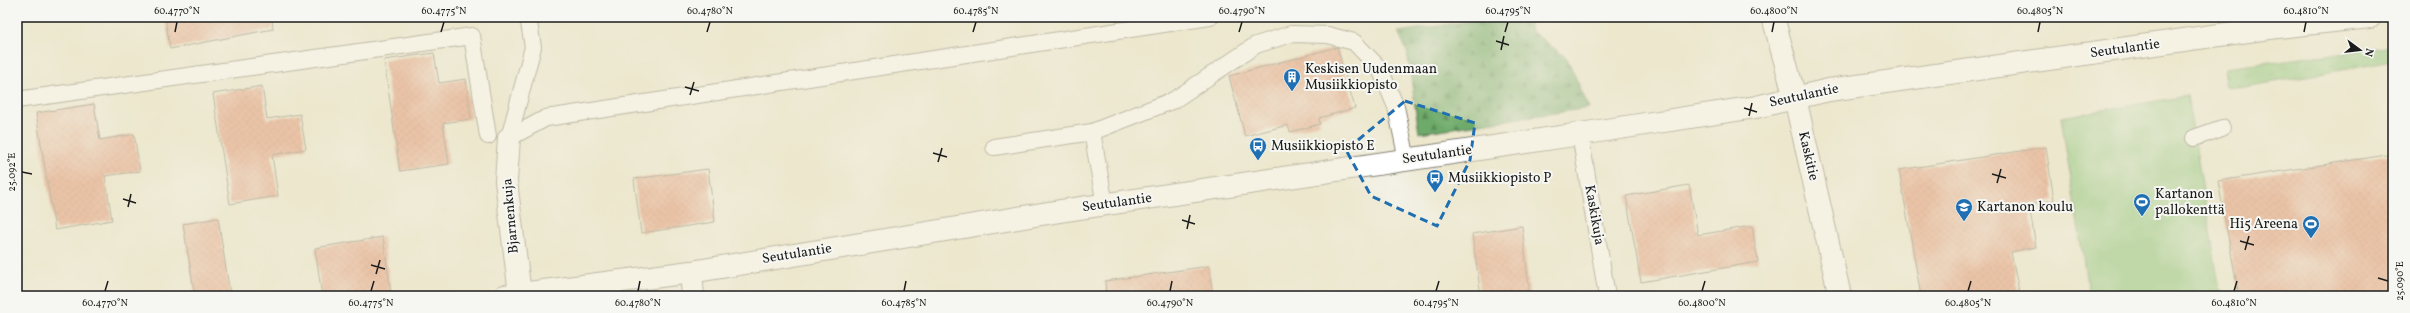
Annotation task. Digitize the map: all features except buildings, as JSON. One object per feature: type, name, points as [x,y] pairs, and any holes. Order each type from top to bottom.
[{"type":"street","name":"Kaskitie","points":[[1773,17],[1795,98],[1840,296]]},
{"type":"street","name":"Seutulantie","points":[[512,295],[691,272],[1105,205],[1580,134],[1756,106],[1829,90],[2261,29],[2370,17]]},
{"type":"street","name":"Bjarnenkuja","points":[[498,137],[506,182],[512,295]]},
{"type":"street","points":[[691,272],[693,296]]},
{"type":"lane","points":[[498,137],[533,48],[528,17]]},
{"type":"lane","points":[[498,137],[546,118],[1210,17]]},
{"type":"lane","points":[[994,147],[1092,132],[1174,100],[1256,45],[1291,34],[1328,35],[1354,42],[1380,69],[1396,107],[1407,160]]},
{"type":"lane","points":[[17,100],[472,36],[498,137]]},
{"type":"lane","points":[[2194,138],[2222,128]]},
{"type":"lane","points":[[1092,132],[1105,205]]},
{"type":"lane","name":"Kaskikuja","points":[[1580,134],[1607,296]]},
{"type":"highlighted area","points":[[1405,101],[1475,123],[1470,160],[1437,226],[1371,196],[1346,150]]},
{"type":"green space","points":[[1497,17],[1529,17],[1531,31],[1567,58],[1589,108],[1419,133],[1407,51],[1398,32]]},
{"type":"green space","points":[[2393,46],[2393,61],[2239,88],[2226,87],[2223,71],[2225,68]]},
{"type":"green space","name":"Kartanon pallokenttä","points":[[2187,96],[2221,296],[2089,296],[2061,117]]},
{"type":"place","name":"Keskisen Uudenmaan Musiikkiopisto","points":[[1292,92]]},
{"type":"place","name":"Musiikkiopisto E","points":[[1258,161]]},
{"type":"place","name":"Musiikkiopisto P","points":[[1435,193]]},
{"type":"place","name":"Kartanon pallokenttä","points":[[2142,217]]},
{"type":"place","name":"Kartanon koulu","points":[[1964,222]]},
{"type":"place","name":"Hi5 Areena","points":[[2311,239]]}]
